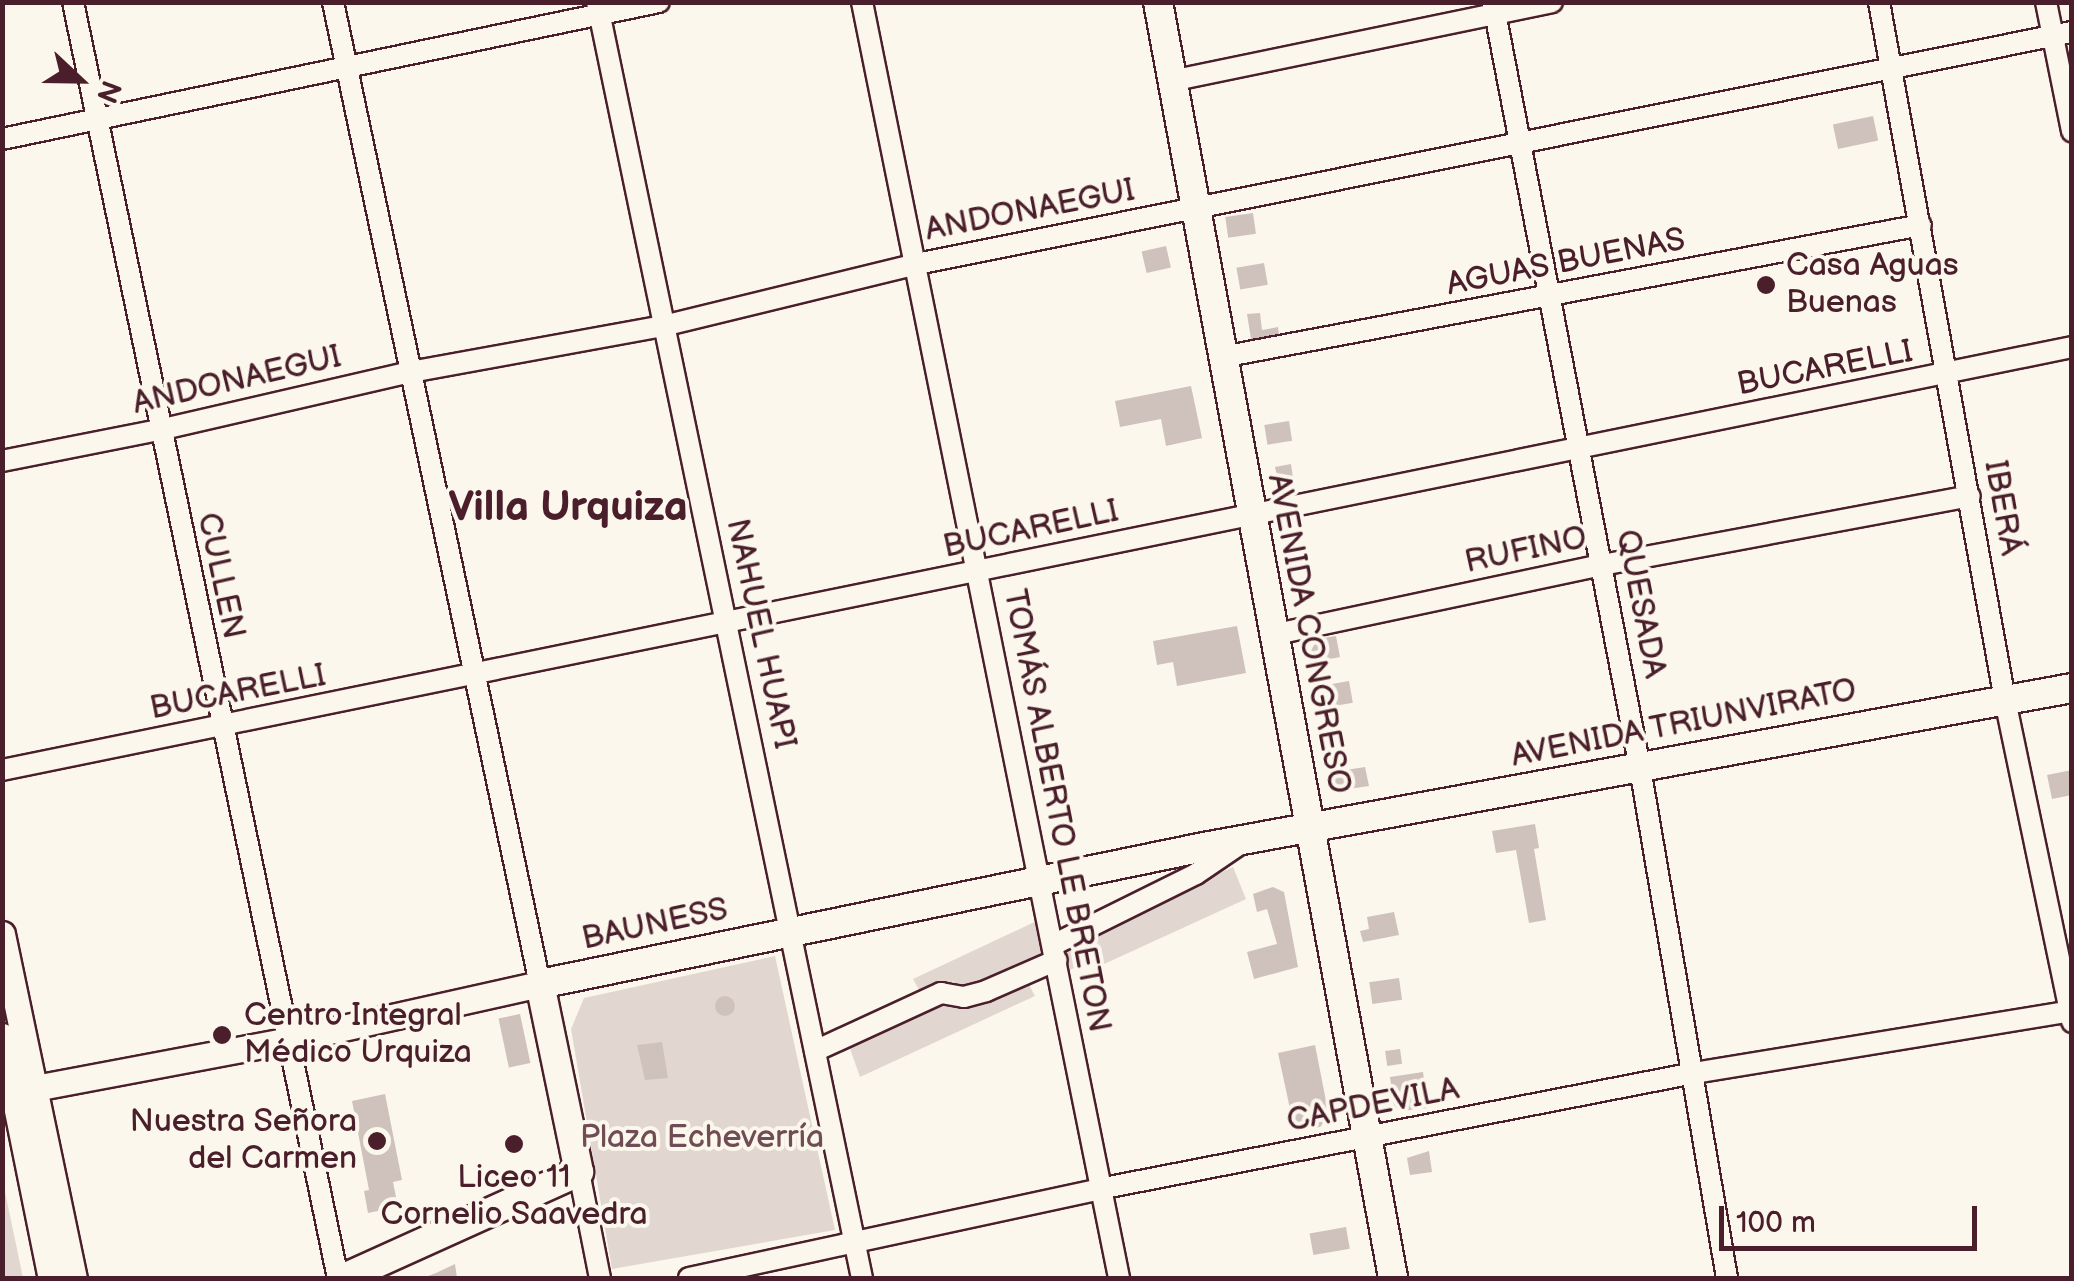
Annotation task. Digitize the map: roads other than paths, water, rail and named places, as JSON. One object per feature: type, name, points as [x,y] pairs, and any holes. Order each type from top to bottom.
[{"type":"main road","name":"AVENIDA CONGRESO","points":[[1158,2],[1192,210],[1393,1278]]},
{"type":"main road","name":"AVENIDA TRIUNVIRATO","points":[[1310,830],[2072,688]]},
{"type":"main road","name":"BAUNESS","points":[[540,984],[1310,830]]},
{"type":"main road","points":[[341,1278],[579,1172],[540,984]]},
{"type":"street","name":"CULLEN","points":[[73,2],[221,727],[341,1278]]},
{"type":"street","points":[[333,2],[540,984]]},
{"type":"street","points":[[2,139],[599,9],[659,2]]},
{"type":"street","name":"TOMÁS ALBERTO LE BRETON","points":[[862,2],[1119,1278]]},
{"type":"street","points":[[1171,81],[1494,8],[1552,2]]},
{"type":"street","name":"IBERÁ","points":[[1880,2],[2005,700],[2071,1015]]},
{"type":"street","points":[[2046,2],[2062,35],[2072,131]]},
{"type":"street","name":"QUESADA","points":[[1494,8],[1640,768],[1727,1278]]},
{"type":"street","name":"NAHUEL HUAPI","points":[[599,9],[862,1278]]},
{"type":"street","name":"ANDONAEGUI","points":[[2,460],[159,430],[410,372],[663,326],[917,264],[2062,35]]},
{"type":"street","name":"AGUAS BUENAS","points":[[1222,357],[1921,225]]},
{"type":"street","name":"BUCARELLI","points":[[2,770],[2072,347]]},
{"type":"street","name":"RUFINO","points":[[1272,635],[1602,565],[1970,496]]},
{"type":"street","points":[[815,1051],[941,993],[964,997],[986,992],[1196,874],[1246,840]]},
{"type":"street","points":[[2,934],[51,1278]]},
{"type":"street","name":"BAUNESS","points":[[24,1090],[289,1040],[540,984]]},
{"type":"street","name":"CAPDEVILA","points":[[689,1278],[1099,1189],[1694,1073],[2071,1015]]},
{"type":"street","points":[[2,1036],[24,1090],[74,1278]]},
{"type":"street","points":[[579,1172],[600,1278]]},
{"type":"place","name":"Casa Aguas Buenas","points":[[1766,285]]},
{"type":"place","name":"Centro Integral Médico Urquiza","points":[[222,1035]]},
{"type":"place","name":"Nuestra Señora del Carmen","points":[[377,1141]]},
{"type":"place","name":"Liceo 11 Cornelio Saavedra","points":[[514,1144]]},
{"type":"district","name":"Villa Urquiza","points":[[568,508]]},
{"type":"park label","name":"Plaza Echeverría","points":[[702,1138]]}]
